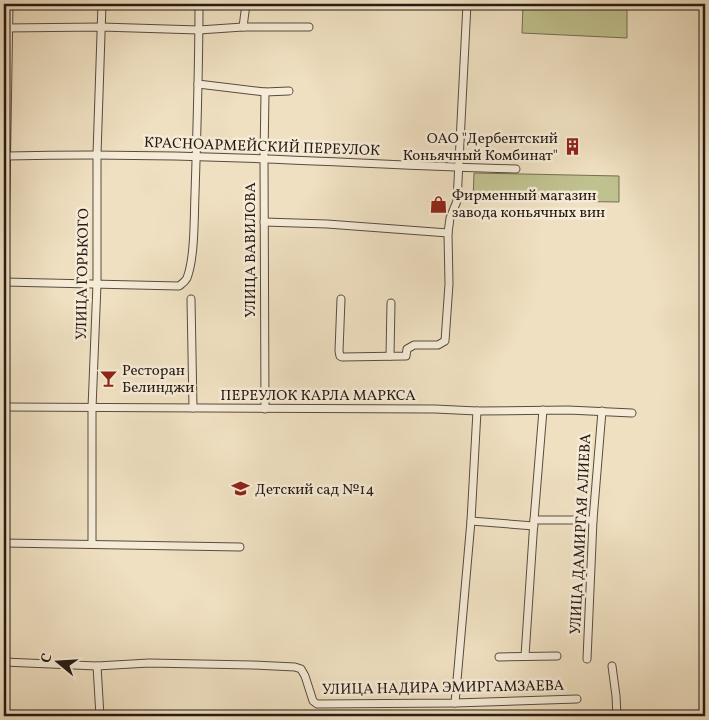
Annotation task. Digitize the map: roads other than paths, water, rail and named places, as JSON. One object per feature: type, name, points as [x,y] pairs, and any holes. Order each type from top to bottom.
[{"type":"street","points":[[4,309],[7,156],[6,28],[9,4]]},
{"type":"street","name":"УЛИЦА ГОРЬКОГО","points":[[92,544],[92,408],[97,284],[102,4]]},
{"type":"street","points":[[4,282],[179,286],[184,283],[190,264],[192,246],[199,4]]},
{"type":"street","points":[[242,27],[246,4]]},
{"type":"street","points":[[341,300],[339,351],[342,357],[406,356],[407,349],[414,345],[438,346],[445,341],[449,284],[448,233],[450,218],[457,201],[467,4]]},
{"type":"street","points":[[6,28],[101,27],[199,30],[242,27],[309,27]]},
{"type":"street","points":[[198,84],[265,92],[289,91]]},
{"type":"street","name":"УЛИЦА ВАВИЛОВА","points":[[265,92],[265,409]]},
{"type":"street","name":"КРАСНОАРМЕЙСКИЙ ПЕРЕУЛОК","points":[[7,156],[98,154],[516,169]]},
{"type":"street","points":[[264,222],[327,224],[448,233]]},
{"type":"street","points":[[191,299],[193,408]]},
{"type":"street","points":[[390,356],[391,304]]},
{"type":"street","name":"ПЕРЕУЛОК КАРЛА МАРКСА","points":[[4,407],[543,410],[602,411],[632,414]]},
{"type":"street","points":[[525,656],[543,410]]},
{"type":"street","points":[[455,703],[471,521],[477,411]]},
{"type":"street","name":"УЛИЦА ДАМИРГАЯ АЛИЕВА","points":[[587,658],[593,520],[602,411]]},
{"type":"street","points":[[471,521],[534,523],[593,520]]},
{"type":"street","points":[[4,542],[240,547]]},
{"type":"street","points":[[499,657],[557,656]]},
{"type":"street","name":"УЛИЦА НАДИРА ЭМИРГАМЗАЕВА","points":[[4,662],[97,666],[149,663],[295,667],[301,668],[314,701],[318,704],[455,703],[576,699]]},
{"type":"street","points":[[97,666],[100,716]]},
{"type":"street","points":[[612,666],[617,716]]},
{"type":"place","name":"ОАО \"Дербентский Коньячный Комбинат\"","points":[[572,147]]},
{"type":"place","name":"Фирменный магазин завода коньячных вин","points":[[438,204]]},
{"type":"place","name":"Ресторан Белинджи","points":[[108,379]]},
{"type":"place","name":"Детский сад №14","points":[[241,489]]}]
